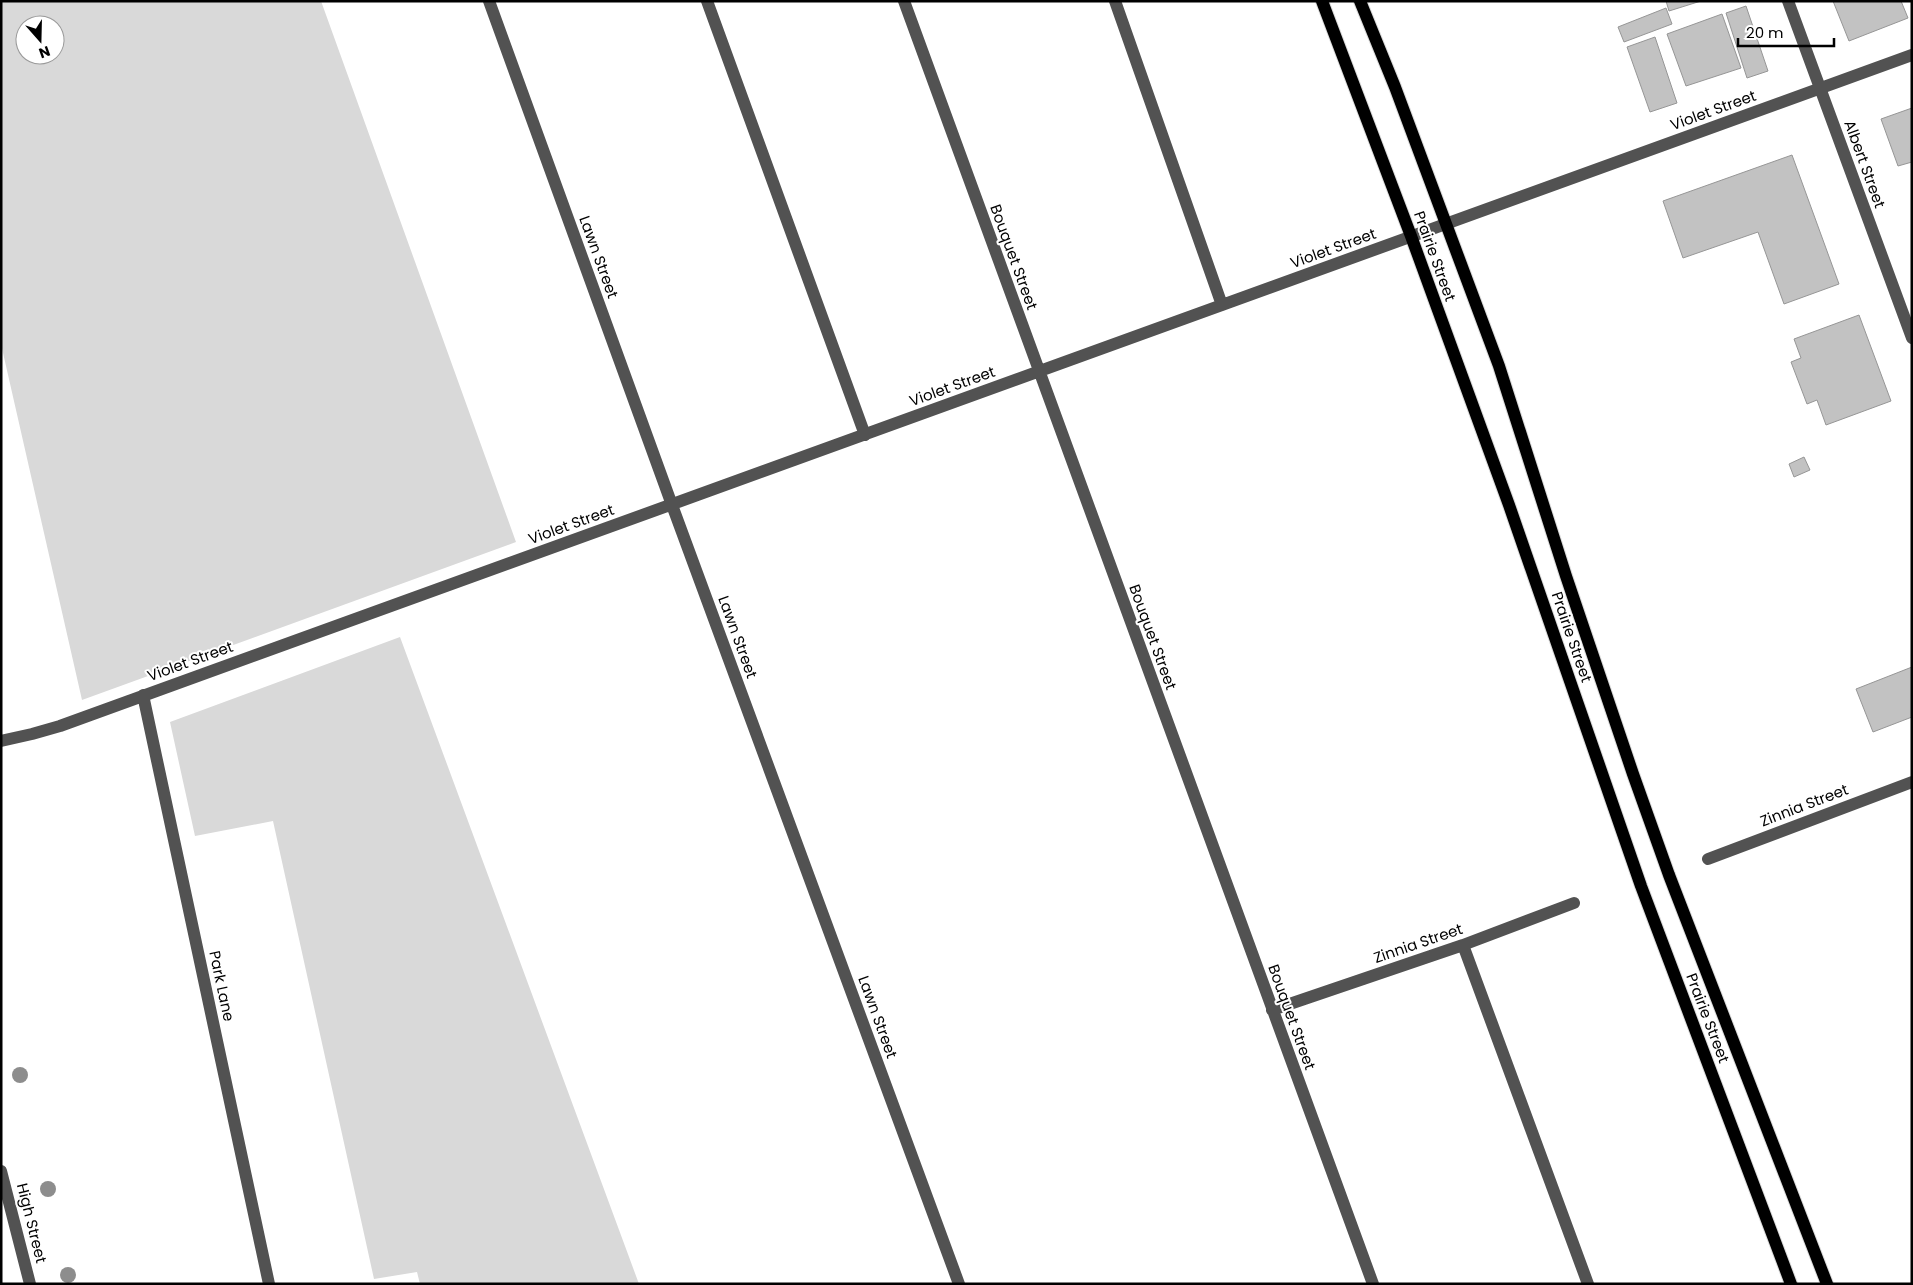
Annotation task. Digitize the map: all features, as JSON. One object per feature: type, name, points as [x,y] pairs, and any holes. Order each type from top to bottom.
[{"type":"main road","name":"Prairie Street","points":[[1322,1],[1411,236],[1509,505],[1641,886],[1791,1284]]},
{"type":"main road","name":"Prairie Street","points":[[1360,1],[1395,87],[1499,366],[1569,585],[1659,847],[1827,1284]]},
{"type":"street","name":"Lawn Street","points":[[489,1],[672,505],[959,1284]]},
{"type":"street","points":[[707,1],[865,435]]},
{"type":"street","name":"Bouquet Street","points":[[904,1],[1373,1284]]},
{"type":"street","points":[[1115,1],[1222,305]]},
{"type":"street","name":"Albert Street","points":[[1788,1],[1912,338]]},
{"type":"street","name":"Violet Street","points":[[1,741],[60,726],[1912,55]]},
{"type":"street","name":"Park Lane","points":[[143,695],[269,1284]]},
{"type":"street","name":"Zinnia Street","points":[[1708,859],[1912,782]]},
{"type":"street","name":"Zinnia Street","points":[[1272,1010],[1464,945],[1574,903]]},
{"type":"street","points":[[1464,945],[1588,1284]]},
{"type":"street","name":"High Street","points":[[1,1171],[30,1284]]},
{"type":"shaded area","points":[[1,1],[321,1],[516,542],[82,700],[1,344]]},
{"type":"shaded area","points":[[400,637],[639,1284],[420,1284],[417,1272],[374,1279],[273,821],[195,836],[170,722]]},
{"type":"building","points":[[1666,1],[1701,1],[1669,11]]},
{"type":"building","points":[[1833,1],[1901,1],[1908,18],[1849,41]]},
{"type":"building","points":[[1746,6],[1768,71],[1747,78],[1726,13]]},
{"type":"building","points":[[1666,8],[1672,24],[1624,42],[1618,27]]},
{"type":"building","points":[[1722,14],[1741,68],[1686,86],[1667,34]]},
{"type":"building","points":[[1655,37],[1677,103],[1650,112],[1627,47]]},
{"type":"building","points":[[1912,108],[1912,162],[1898,166],[1881,119]]},
{"type":"building","points":[[1792,155],[1839,284],[1784,304],[1758,232],[1683,258],[1663,201]]},
{"type":"building","points":[[1859,315],[1891,401],[1826,425],[1817,400],[1807,404],[1791,362],[1801,358],[1794,339]]},
{"type":"building","points":[[1804,457],[1810,470],[1794,477],[1789,464]]},
{"type":"building","points":[[1912,667],[1912,717],[1873,732],[1856,689]]}]
